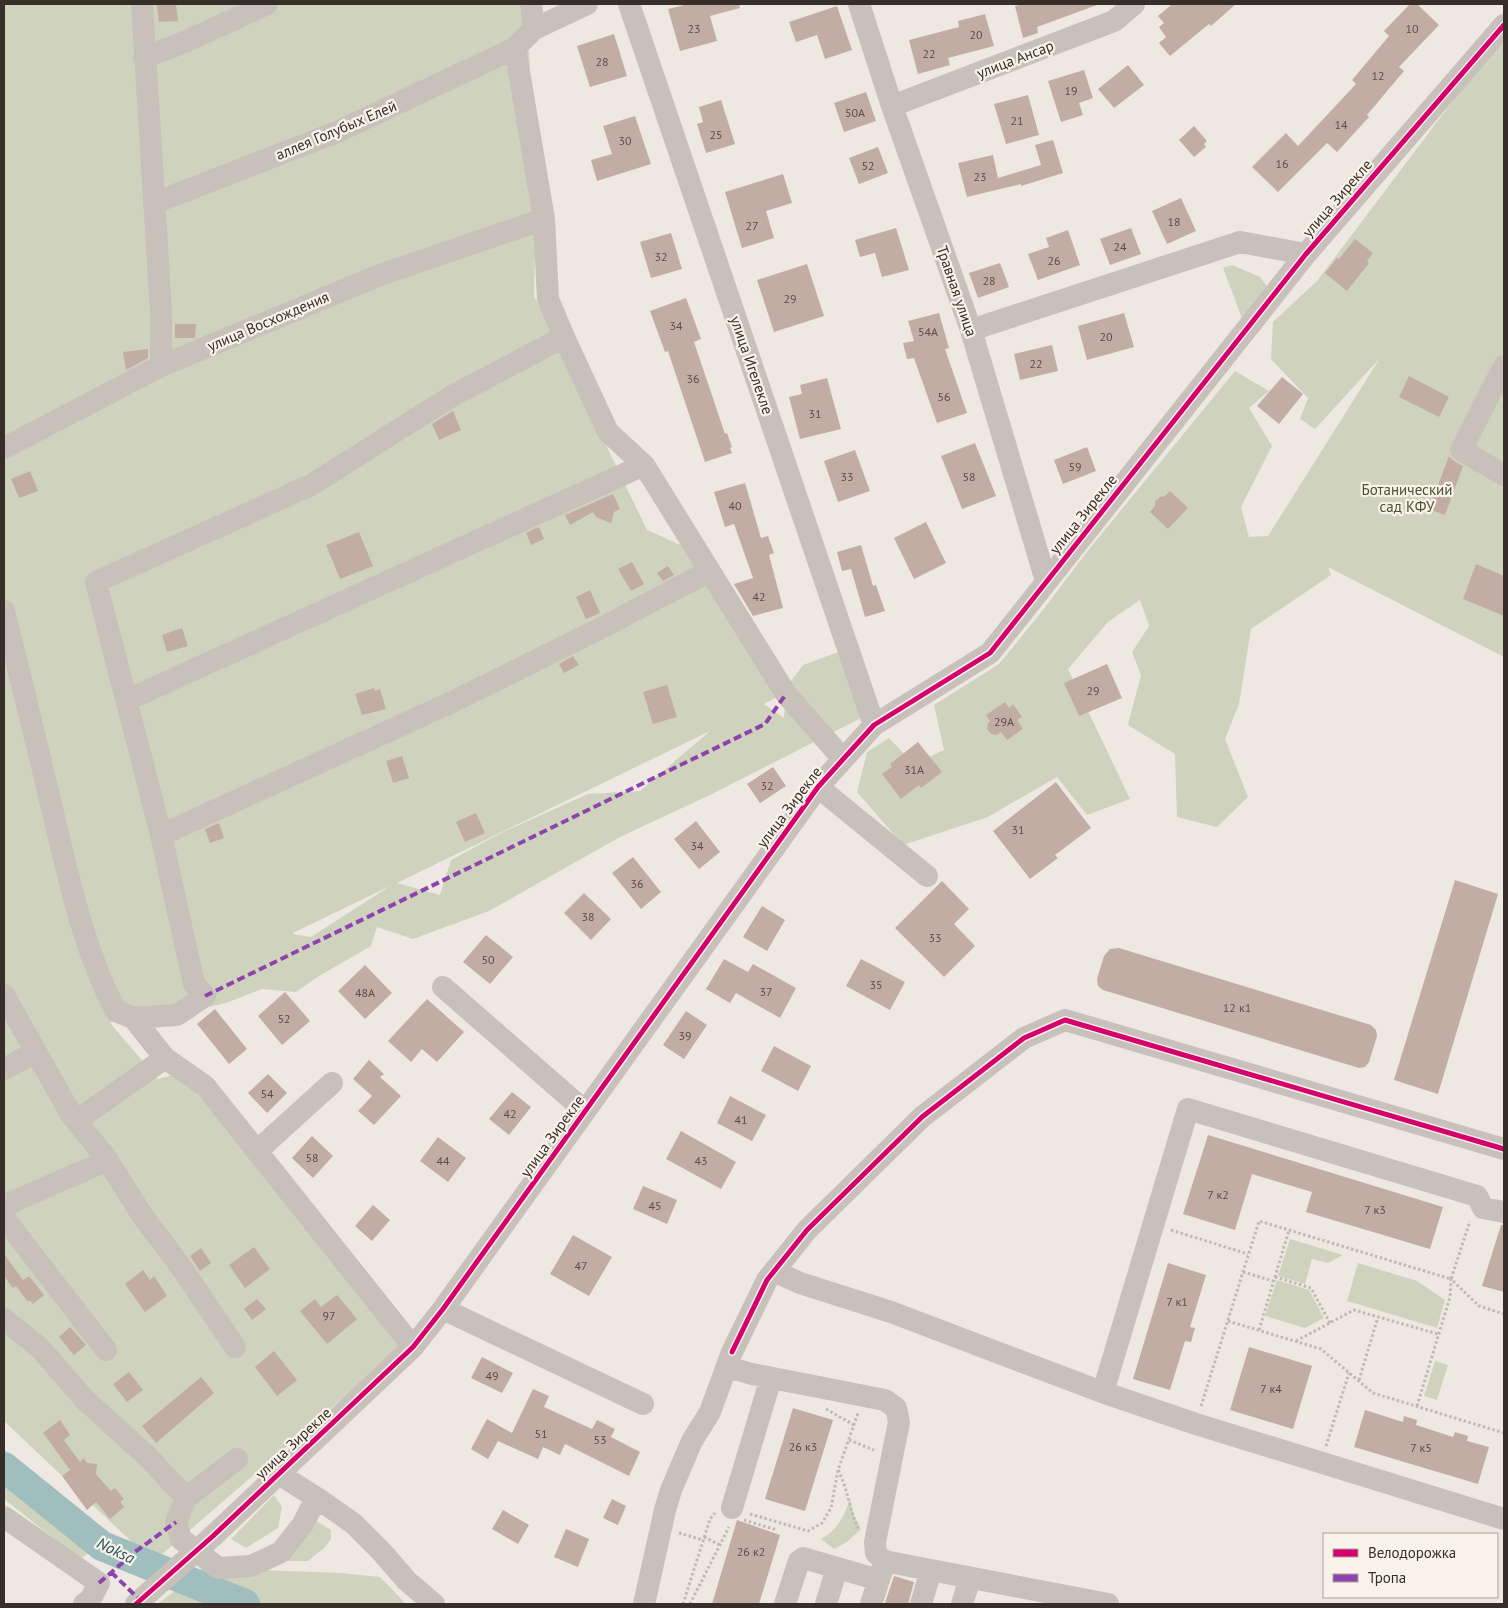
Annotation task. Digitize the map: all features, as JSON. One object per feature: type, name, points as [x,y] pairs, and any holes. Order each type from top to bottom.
[{"type":"street","points":[[142,4],[161,312],[160,366]]},
{"type":"street","points":[[144,58],[187,41],[266,4]]},
{"type":"street","points":[[532,4],[534,29]]},
{"type":"street","name":"аллея Голубых Елей","points":[[154,203],[336,132],[515,48],[534,29],[587,4]]},
{"type":"street","name":"улица Игелекле","points":[[629,4],[874,725]]},
{"type":"street","name":"Травная улица","points":[[860,4],[892,106],[971,330],[1046,581]]},
{"type":"street","name":"улица Ансар","points":[[892,106],[1114,21],[1134,4]]},
{"type":"street","name":"улица Зирекле","points":[[136,1604],[214,1536],[413,1347],[443,1309],[818,787],[874,725],[990,653],[1306,254],[1504,25]]},
{"type":"street","points":[[515,48],[544,219],[548,300],[564,337],[608,432],[644,465],[786,694],[843,760]]},
{"type":"street","name":"улица Восхождения","points":[[4,448],[160,366],[380,275],[544,219]]},
{"type":"street","name":"улица Зирекле","points":[[971,330],[1240,242],[1306,254]]},
{"type":"street","points":[[4,611],[64,858],[89,948],[105,991],[116,1011],[133,1018],[177,1015],[205,996],[194,984],[161,835],[96,582],[311,485],[452,396],[564,337]]},
{"type":"street","points":[[1504,366],[1461,450],[1504,475]]},
{"type":"street","points":[[127,700],[644,465]]},
{"type":"street","points":[[161,835],[450,703],[610,624],[710,571]]},
{"type":"street","points":[[818,787],[927,876]]},
{"type":"street","points":[[443,987],[585,1112]]},
{"type":"street","points":[[4,995],[76,1121],[108,1160],[144,1218],[179,1264],[235,1347]]},
{"type":"street","points":[[133,1018],[165,1058],[205,1086],[413,1347]]},
{"type":"street","points":[[644,1604],[671,1490],[692,1441],[710,1412],[729,1359],[767,1280],[807,1230],[922,1117],[1024,1038],[1065,1020],[1504,1150]]},
{"type":"street","points":[[4,1069],[35,1052]]},
{"type":"street","points":[[76,1121],[165,1058]]},
{"type":"street","points":[[257,1151],[332,1083]]},
{"type":"street","points":[[1102,1392],[1146,1253],[1188,1109],[1477,1196],[1484,1208],[1504,1212]]},
{"type":"street","points":[[4,1210],[10,1203],[108,1160]]},
{"type":"street","points":[[4,1218],[106,1350]]},
{"type":"street","points":[[774,1271],[800,1283],[891,1312],[1102,1392],[1196,1424],[1504,1519]]},
{"type":"street","points":[[443,1309],[643,1404]]},
{"type":"street","points":[[4,1319],[40,1348],[85,1400],[148,1456],[186,1498]]},
{"type":"street","points":[[729,1359],[771,1378],[890,1402],[898,1412],[899,1422],[875,1542],[880,1565],[871,1604]]},
{"type":"street","points":[[729,1513],[771,1378]]},
{"type":"street","points":[[237,1459],[186,1498],[176,1522],[181,1539],[218,1568],[251,1566],[281,1552],[303,1524],[310,1510],[320,1500]]},
{"type":"street","points":[[279,1474],[354,1524],[382,1551],[407,1581],[434,1604]]},
{"type":"street","points":[[4,1517],[99,1583],[90,1600],[84,1604]]},
{"type":"street","points":[[786,1604],[800,1559],[805,1558],[838,1568],[880,1565],[931,1570],[1108,1604]]},
{"type":"street","points":[[826,1604],[838,1568]]},
{"type":"street","points":[[921,1604],[931,1570]]},
{"type":"street","points":[[962,1604],[970,1578]]},
{"type":"path","points":[[1417,1406],[1450,1297],[1452,1279],[1477,1196]]},
{"type":"path","points":[[1196,1424],[1259,1221],[1452,1279],[1479,1306],[1504,1314]]},
{"type":"path","points":[[1170,1230],[1248,1254]]},
{"type":"path","points":[[1259,1330],[1290,1230]]},
{"type":"path","points":[[1243,1272],[1273,1282]]},
{"type":"path","points":[[1274,1277],[1311,1288],[1330,1323]]},
{"type":"path","points":[[1296,1341],[1354,1310],[1439,1334]]},
{"type":"path","points":[[1358,1380],[1378,1317]]},
{"type":"path","points":[[1228,1321],[1321,1349],[1374,1393],[1504,1433]]},
{"type":"path","points":[[1321,1463],[1350,1372]]},
{"type":"path","points":[[683,1604],[711,1516],[716,1513],[729,1513],[808,1531],[815,1528],[828,1516],[838,1470],[865,1396]]},
{"type":"path","points":[[849,1440],[892,1458]]},
{"type":"path","points":[[838,1470],[845,1484],[857,1526],[880,1565]]},
{"type":"path","points":[[729,1513],[777,1530]]},
{"type":"path","points":[[676,1532],[704,1538],[720,1545]]},
{"type":"green space","points":[[4,4],[527,4],[536,214],[534,296],[647,530],[692,550],[779,696],[764,704],[784,718],[786,688],[803,665],[841,651],[865,716],[712,794],[620,837],[489,911],[413,939],[377,927],[371,946],[319,976],[296,992],[262,989],[226,1003],[192,1011],[188,998],[129,1027],[121,1018],[110,1023],[158,1079],[173,1075],[185,1079],[402,1347],[153,1562],[4,1421]],"holes":[[[710,731],[640,791],[588,794],[501,833],[451,860],[440,895],[397,883]],[[390,886],[311,937],[293,934],[293,933]]]},
{"type":"green space","name":"Ботанический сад КФУ","points":[[1504,33],[1504,657],[1328,567],[1331,575],[1251,629],[1239,704],[1225,739],[1248,797],[1217,827],[1177,817],[1175,754],[1128,725],[1141,675],[1132,652],[1149,626],[1140,600],[1108,622],[1068,669],[1130,799],[1087,815],[1057,777],[988,817],[903,845],[857,792],[867,752],[889,738],[914,764],[944,750],[934,705],[999,664],[1090,548],[1235,371],[1269,391],[1249,408],[1272,446],[1241,507],[1249,537],[1268,536],[1380,358],[1315,429],[1300,419],[1308,398],[1271,359],[1273,322],[1317,281]]},
{"type":"green space","points":[[1232,265],[1260,277],[1272,293],[1243,321],[1223,268]]},
{"type":"green space","points":[[1290,1239],[1343,1255],[1328,1263],[1312,1259],[1305,1284],[1278,1276]]},
{"type":"green space","points":[[1358,1263],[1417,1281],[1445,1300],[1437,1328],[1347,1301]]},
{"type":"green space","points":[[1277,1280],[1309,1290],[1324,1318],[1305,1328],[1265,1316]]},
{"type":"green space","points":[[1435,1361],[1448,1365],[1437,1400],[1424,1396]]},
{"type":"green space","points":[[4,1449],[71,1516],[76,1535],[93,1550],[80,1559],[4,1499]]},
{"type":"green space","points":[[274,1495],[282,1507],[278,1528],[246,1548],[231,1539]]},
{"type":"green space","points":[[850,1499],[854,1515],[861,1529],[847,1542],[834,1549],[821,1539],[832,1532],[840,1522]]},
{"type":"green space","points":[[313,1519],[331,1530],[331,1539],[324,1548],[308,1561],[278,1561]]},
{"type":"green space","points":[[204,1568],[340,1573],[380,1577],[406,1604],[159,1604]]},
{"type":"building","points":[[176,4],[178,21],[159,22],[157,5]]},
{"type":"building","points":[[688,4],[739,4],[740,8],[710,16],[717,41],[680,51],[668,9]]},
{"type":"building","points":[[1023,4],[1097,5],[1037,27],[1038,33],[1023,38],[1015,6]]},
{"type":"building","points":[[1172,4],[1236,4],[1211,26],[1209,24],[1170,56],[1159,43],[1166,37],[1159,27],[1164,23],[1158,16]]},
{"type":"building","points":[[1410,4],[1417,4],[1439,25],[1399,67],[1404,71],[1367,115],[1369,117],[1337,152],[1327,143],[1278,192],[1252,167],[1286,133],[1298,146],[1356,84],[1352,80],[1389,36],[1384,31]]},
{"type":"building","points":[[837,6],[852,50],[825,59],[817,35],[796,42],[789,22]]},
{"type":"building","points":[[985,14],[994,46],[948,58],[950,65],[918,74],[909,40],[959,27],[958,21]]},
{"type":"building","points":[[614,34],[627,76],[590,87],[577,46]]},
{"type":"building","points":[[1128,65],[1144,85],[1114,108],[1098,89]]},
{"type":"building","points":[[1084,70],[1093,98],[1079,103],[1083,115],[1061,122],[1048,81]]},
{"type":"building","points":[[866,92],[876,121],[844,132],[834,103]]},
{"type":"building","points":[[1028,95],[1039,135],[1006,144],[994,104]]},
{"type":"building","points":[[721,100],[735,144],[706,153],[697,124],[703,122],[699,107]]},
{"type":"building","points":[[635,116],[651,164],[597,181],[591,160],[612,154],[603,126]]},
{"type":"building","points":[[1194,126],[1207,141],[1204,144],[1206,147],[1194,157],[1179,140]]},
{"type":"building","points":[[1053,140],[1063,173],[1021,186],[1021,184],[967,197],[958,163],[993,155],[998,178],[1041,165],[1035,145]]},
{"type":"building","points":[[878,147],[888,173],[859,184],[849,158]]},
{"type":"building","points":[[783,174],[792,203],[766,211],[774,238],[742,248],[725,192]]},
{"type":"building","points":[[1181,198],[1196,231],[1167,244],[1152,211]]},
{"type":"building","points":[[896,228],[909,270],[882,277],[875,253],[860,257],[855,240]]},
{"type":"building","points":[[1131,228],[1141,254],[1110,265],[1100,239]]},
{"type":"building","points":[[1068,230],[1080,265],[1038,280],[1028,254],[1049,247],[1046,238]]},
{"type":"building","points":[[671,233],[682,269],[651,278],[640,242]]},
{"type":"building","points":[[1355,239],[1373,253],[1367,261],[1369,263],[1347,291],[1325,273]]},
{"type":"building","points":[[1000,263],[1009,287],[978,298],[969,273]]},
{"type":"building","points":[[807,264],[824,316],[774,332],[757,280]]},
{"type":"building","points":[[686,298],[701,339],[694,342],[725,434],[727,433],[732,447],[730,448],[732,453],[705,462],[668,351],[665,352],[650,311]]},
{"type":"building","points":[[939,313],[949,348],[945,349],[967,413],[937,423],[914,358],[907,359],[903,343],[914,341],[908,321]]},
{"type":"building","points":[[1124,313],[1134,347],[1087,360],[1078,326]]},
{"type":"building","points":[[175,324],[196,324],[195,338],[175,338]]},
{"type":"building","points":[[1052,345],[1058,371],[1020,380],[1014,354]]},
{"type":"building","points":[[148,349],[148,358],[126,370],[123,352]]},
{"type":"building","points":[[1409,376],[1449,397],[1439,417],[1399,397]]},
{"type":"building","points":[[1282,377],[1303,394],[1279,424],[1257,406]]},
{"type":"building","points":[[827,378],[841,429],[800,439],[789,397],[802,394],[800,385]]},
{"type":"building","points":[[453,411],[461,430],[439,440],[432,424]]},
{"type":"building","points":[[975,443],[996,496],[962,509],[941,456]]},
{"type":"building","points":[[1087,447],[1096,471],[1063,484],[1054,460]]},
{"type":"building","points":[[855,450],[870,491],[838,502],[824,461]]},
{"type":"building","points":[[1449,456],[1463,466],[1445,515],[1429,509]]},
{"type":"building","points":[[30,471],[38,491],[19,498],[11,479]]},
{"type":"building","points":[[745,483],[761,538],[768,536],[774,553],[769,555],[783,608],[753,616],[734,584],[753,578],[734,524],[725,527],[714,492]]},
{"type":"building","points":[[1170,491],[1188,508],[1168,529],[1150,512],[1155,506],[1155,501]]},
{"type":"building","points":[[613,494],[620,509],[614,512],[611,523],[596,517],[593,512],[570,525],[565,515]]},
{"type":"building","points":[[926,522],[946,563],[914,579],[894,538]]},
{"type":"building","points":[[539,527],[544,539],[531,545],[526,533]]},
{"type":"building","points":[[359,532],[373,566],[340,579],[326,545]]},
{"type":"building","points":[[861,545],[873,586],[876,585],[885,611],[865,617],[851,569],[842,571],[837,552]]},
{"type":"building","points":[[632,562],[644,584],[631,591],[618,569]]},
{"type":"building","points":[[1476,564],[1504,576],[1504,616],[1463,599]]},
{"type":"building","points":[[668,566],[674,575],[663,581],[657,573]]},
{"type":"building","points":[[590,590],[600,613],[586,619],[576,597]]},
{"type":"building","points":[[182,628],[188,646],[167,652],[162,635]]},
{"type":"building","points":[[573,656],[579,665],[564,673],[559,664]]},
{"type":"building","points":[[1107,664],[1122,698],[1079,716],[1064,683]]},
{"type":"building","points":[[667,685],[677,717],[653,724],[643,692]]},
{"type":"building","points":[[374,688],[375,691],[380,689],[386,709],[362,715],[355,694]]},
{"type":"building","points":[[1005,702],[1009,708],[1013,704],[1022,717],[1017,720],[1023,729],[1007,740],[1001,732],[997,735],[991,734],[987,729],[990,721],[986,715]]},
{"type":"building","points":[[918,742],[942,772],[921,788],[919,785],[901,799],[882,774],[892,767],[890,764]]},
{"type":"building","points":[[402,756],[409,778],[393,783],[386,761]]},
{"type":"building","points":[[773,767],[786,786],[760,803],[747,784]]},
{"type":"building","points":[[1056,782],[1091,828],[1055,855],[1058,858],[1030,879],[993,831]]},
{"type":"building","points":[[476,813],[485,833],[465,842],[456,822]]},
{"type":"building","points":[[696,821],[720,852],[699,869],[674,839]]},
{"type":"building","points":[[219,823],[224,838],[210,843],[205,829]]},
{"type":"building","points":[[633,857],[661,892],[641,909],[612,873]]},
{"type":"building","points":[[1455,880],[1498,894],[1438,1094],[1394,1080]]},
{"type":"building","points":[[942,881],[969,909],[954,924],[975,946],[944,977],[895,928]]},
{"type":"building","points":[[584,893],[611,919],[591,940],[564,913]]},
{"type":"building","points":[[762,906],[785,920],[767,951],[743,937]]},
{"type":"building","points":[[486,935],[513,957],[490,984],[463,962]]},
{"type":"building","points":[[1119,948],[1371,1025],[1376,1030],[1377,1036],[1369,1062],[1365,1067],[1359,1068],[1103,990],[1098,986],[1097,979],[1104,956],[1110,949]]},
{"type":"building","points":[[724,959],[748,972],[753,964],[796,988],[780,1018],[736,993],[730,1003],[706,989]]},
{"type":"building","points":[[861,959],[905,982],[890,1010],[846,986]]},
{"type":"building","points":[[365,965],[392,993],[365,1019],[338,991]]},
{"type":"building","points":[[285,992],[310,1021],[282,1045],[258,1016]]},
{"type":"building","points":[[427,999],[464,1032],[437,1062],[422,1049],[411,1062],[388,1041]]},
{"type":"building","points":[[215,1009],[247,1049],[229,1064],[197,1024]]},
{"type":"building","points":[[686,1011],[707,1025],[684,1059],[663,1045]]},
{"type":"building","points":[[774,1046],[811,1066],[798,1091],[761,1071]]},
{"type":"building","points":[[369,1060],[384,1074],[380,1077],[401,1096],[374,1125],[358,1111],[372,1096],[353,1079]]},
{"type":"building","points":[[268,1074],[287,1093],[267,1113],[248,1093]]},
{"type":"building","points":[[512,1092],[531,1107],[509,1135],[489,1119]]},
{"type":"building","points":[[730,1096],[766,1115],[752,1141],[717,1123]]},
{"type":"building","points":[[681,1131],[736,1162],[721,1189],[666,1159]]},
{"type":"building","points":[[1208,1135],[1443,1207],[1430,1249],[1306,1212],[1312,1192],[1252,1174],[1235,1230],[1183,1214]]},
{"type":"building","points":[[312,1136],[333,1156],[313,1178],[292,1158]]},
{"type":"building","points":[[438,1137],[466,1158],[448,1182],[420,1161]]},
{"type":"building","points":[[643,1186],[677,1200],[667,1224],[633,1209]]},
{"type":"building","points":[[373,1205],[390,1220],[372,1241],[355,1226]]},
{"type":"building","points":[[1501,1225],[1504,1225],[1504,1292],[1482,1286]]},
{"type":"building","points":[[573,1235],[612,1257],[589,1296],[550,1274]]},
{"type":"building","points":[[254,1247],[270,1269],[245,1288],[229,1265]]},
{"type":"building","points":[[201,1248],[211,1263],[200,1271],[190,1256]]},
{"type":"building","points":[[4,1254],[23,1280],[29,1276],[44,1295],[33,1304],[30,1300],[28,1302],[16,1286],[13,1288],[4,1276]]},
{"type":"building","points":[[1168,1263],[1206,1275],[1190,1327],[1195,1328],[1191,1342],[1185,1341],[1170,1390],[1133,1379]]},
{"type":"building","points":[[143,1270],[150,1280],[154,1276],[167,1296],[145,1312],[125,1284]]},
{"type":"building","points":[[337,1295],[357,1319],[327,1344],[300,1311],[315,1299],[321,1307]]},
{"type":"building","points":[[257,1299],[266,1309],[252,1320],[244,1309]]},
{"type":"building","points":[[70,1327],[86,1345],[74,1355],[59,1337]]},
{"type":"building","points":[[1249,1347],[1312,1366],[1293,1429],[1230,1410]]},
{"type":"building","points":[[274,1351],[297,1380],[277,1396],[255,1367]]},
{"type":"building","points":[[482,1357],[513,1373],[502,1393],[471,1378]]},
{"type":"building","points":[[129,1372],[143,1390],[127,1402],[113,1384]]},
{"type":"building","points":[[201,1377],[214,1393],[156,1443],[142,1426]]},
{"type":"building","points":[[533,1389],[549,1396],[544,1407],[592,1429],[597,1420],[615,1429],[611,1437],[640,1452],[629,1476],[565,1444],[560,1455],[543,1447],[538,1459],[498,1441],[488,1459],[471,1449],[487,1419],[512,1433]]},
{"type":"building","points":[[793,1408],[833,1420],[805,1511],[765,1499]]},
{"type":"building","points":[[1365,1410],[1403,1422],[1404,1416],[1417,1420],[1416,1425],[1453,1437],[1455,1432],[1468,1436],[1467,1441],[1489,1447],[1478,1484],[1354,1447]]},
{"type":"building","points":[[60,1420],[70,1435],[64,1440],[80,1462],[84,1458],[87,1463],[97,1464],[96,1474],[111,1491],[115,1488],[124,1499],[120,1502],[124,1507],[110,1519],[96,1502],[87,1510],[62,1476],[70,1470],[43,1433]]},
{"type":"building","points":[[612,1499],[626,1506],[618,1525],[603,1518]]},
{"type":"building","points":[[503,1510],[529,1525],[518,1544],[492,1529]]},
{"type":"building","points":[[737,1520],[780,1535],[759,1604],[712,1604]]},
{"type":"building","points":[[566,1529],[589,1539],[578,1567],[554,1557]]},
{"type":"building","points":[[894,1576],[914,1582],[908,1604],[885,1603]]},
{"type":"waterway","name":"Noksa","points":[[4,1467],[102,1546],[245,1604]]},
{"type":"marked path","points":[[205,996],[765,724],[786,694]]},
{"type":"marked path","points":[[99,1583],[135,1552],[176,1522]]},
{"type":"marked path","points":[[111,1572],[142,1602]]},
{"type":"cycle path","points":[[136,1604],[213,1536],[413,1347],[443,1309],[818,787],[874,725],[990,653],[1306,254],[1504,25]]},
{"type":"cycle path","points":[[732,1352],[767,1280],[807,1230],[922,1117],[1024,1038],[1065,1020],[1504,1149]]}]
